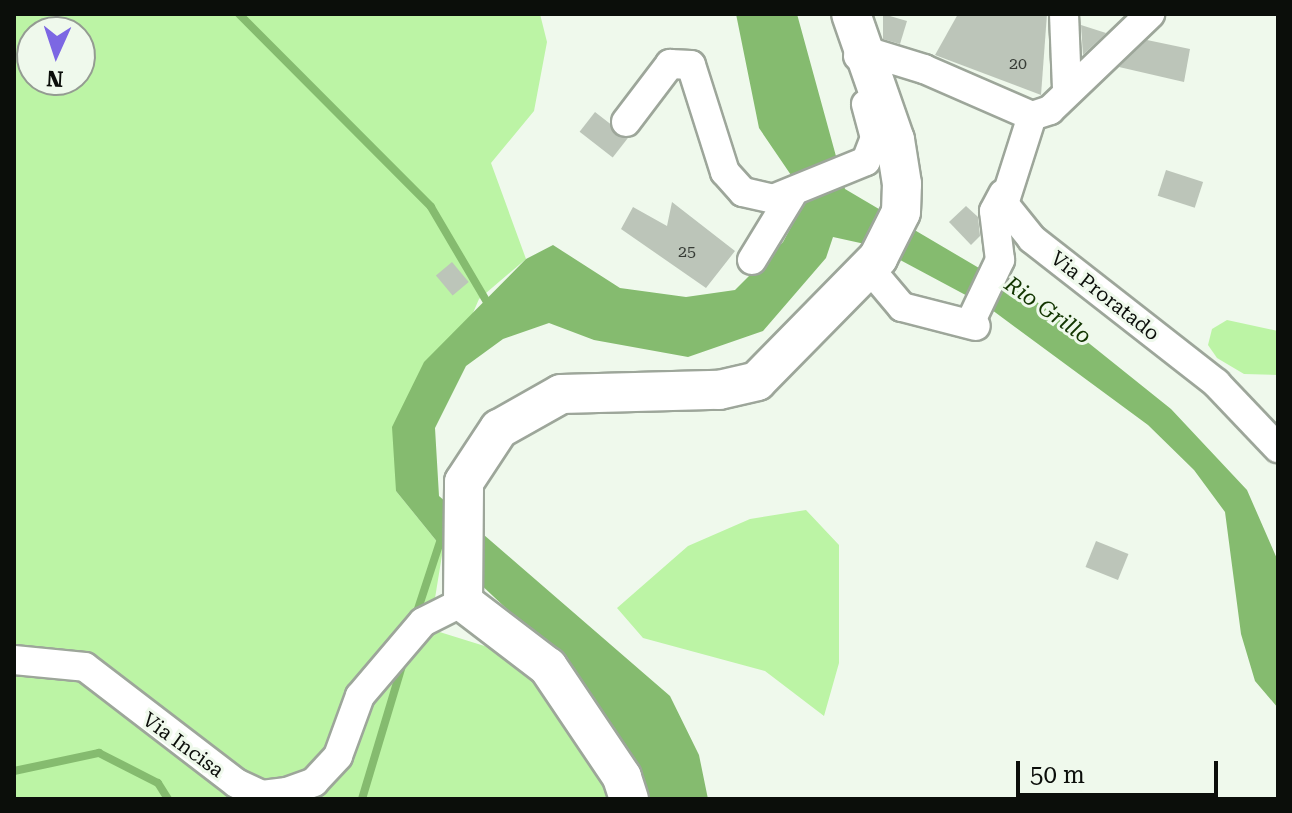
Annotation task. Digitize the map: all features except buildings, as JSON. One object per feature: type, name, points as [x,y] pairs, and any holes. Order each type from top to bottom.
[{"type":"street","points":[[1064,14],[1067,90]]},
{"type":"street","points":[[855,31],[1032,116],[1050,110],[1067,90],[1150,14]]},
{"type":"street","points":[[626,122],[670,64],[691,65],[725,172],[757,198],[791,196],[857,169],[875,138],[855,31]]},
{"type":"street","points":[[629,799],[622,777],[548,667],[463,590],[464,482],[499,429],[561,394],[719,390],[757,381],[873,263],[901,212],[895,140],[855,31]]},
{"type":"street","points":[[873,263],[902,307],[973,320],[1000,260],[994,211],[1032,116]]},
{"type":"street","name":"Via Proratado","points":[[1003,194],[1032,239],[1216,383],[1278,448]]},
{"type":"street","points":[[752,260],[791,196]]},
{"type":"street","name":"Via Incisa","points":[[14,660],[85,667],[236,783],[262,795],[287,792],[314,782],[338,756],[360,696],[423,622],[463,590]]},
{"type":"shaded area","points":[[14,14],[540,14],[547,42],[534,111],[491,163],[526,259],[479,299],[396,491],[443,549],[430,629],[507,653],[543,680],[588,737],[613,799],[14,799]]},
{"type":"shaded area","points":[[736,14],[797,14],[845,189],[1040,304],[1171,409],[1247,490],[1278,561],[1278,708],[1255,681],[1241,634],[1225,512],[1194,470],[1148,425],[988,307],[874,246],[833,237],[826,258],[763,331],[688,357],[594,340],[549,323],[503,339],[466,366],[435,428],[439,496],[670,696],[699,755],[708,799],[642,799],[542,642],[443,549],[396,491],[392,427],[424,362],[526,259],[553,245],[620,288],[686,297],[735,290],[783,242],[797,216],[793,178],[759,128]]},
{"type":"shaded area","points":[[1227,320],[1278,331],[1278,375],[1244,374],[1217,358],[1208,345],[1212,329]]},
{"type":"shaded area","points":[[806,510],[839,545],[839,663],[824,716],[765,671],[643,638],[617,608],[688,546],[750,519]]},
{"type":"waterway","points":[[239,14],[431,207],[487,302]]},
{"type":"waterway","points":[[415,618],[442,536]]},
{"type":"waterway","points":[[362,799],[403,662]]},
{"type":"waterway","points":[[14,771],[99,753],[158,783],[168,799]]},
{"type":"water label","name":"Rio Grillo","points":[[1048,310]]}]
